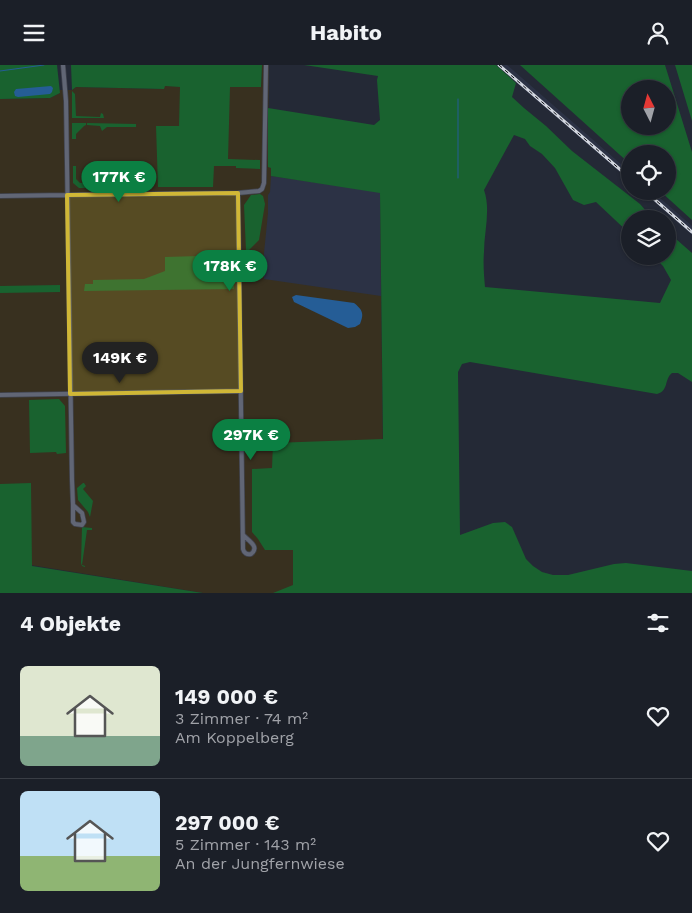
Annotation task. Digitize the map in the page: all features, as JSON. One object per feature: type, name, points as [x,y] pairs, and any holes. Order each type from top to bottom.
[{"type":"street","points":[[64,65],[73,522],[75,525],[82,525],[84,522],[83,516],[73,505]]},
{"type":"street","points":[[0,197],[256,192],[262,189],[263,186],[266,65]]},
{"type":"street","points":[[238,193],[243,535],[244,552],[249,555],[256,549],[243,535]]},
{"type":"street","points":[[0,395],[241,391]]},
{"type":"highlighted area","points":[[238,193],[241,391],[70,394],[67,195]]},
{"type":"shaded area","points":[[262,65],[269,65],[268,166],[271,168],[271,176],[380,192],[384,552],[277,593],[203,593],[0,560],[0,99],[50,98],[60,93],[59,90],[72,90],[76,87],[164,89],[164,86],[261,87]]},
{"type":"shaded area","points":[[496,65],[507,65],[621,164],[621,173]]},
{"type":"shaded area","points":[[271,176],[380,192],[381,296],[264,279],[264,253]]},
{"type":"shaded area","points":[[652,200],[662,200],[674,210],[664,210]]},
{"type":"shaded area","points":[[676,212],[692,226],[692,235],[676,221]]},
{"type":"green space","points":[[0,65],[57,65],[60,93],[50,98],[0,99]]},
{"type":"green space","points":[[71,65],[262,65],[261,87],[230,87],[228,159],[260,160],[260,169],[214,166],[213,187],[158,187],[156,126],[179,126],[180,87],[165,86],[164,89],[76,87],[72,90]]},
{"type":"green space","points":[[304,65],[496,65],[516,83],[512,97],[572,151],[621,189],[621,200],[635,200],[645,210],[621,210],[621,226],[596,202],[584,205],[573,200],[555,168],[542,154],[530,146],[525,139],[514,135],[484,190],[487,205],[484,244],[485,287],[660,303],[671,280],[662,265],[676,265],[676,239],[692,253],[692,382],[678,373],[672,373],[668,378],[665,388],[657,394],[470,362],[462,364],[458,372],[460,535],[493,523],[505,522],[512,527],[526,559],[542,572],[553,575],[568,575],[626,563],[692,571],[692,593],[273,593],[293,585],[293,550],[265,550],[252,532],[252,469],[272,468],[273,443],[383,439],[380,193],[271,176],[271,168],[268,167],[268,108],[374,125],[380,120],[378,76]]},
{"type":"green space","points":[[520,65],[665,65],[670,80],[621,80],[621,135],[676,135],[676,100],[692,152],[692,220],[670,200],[676,200],[676,145],[621,145],[621,156]]},
{"type":"green space","points":[[675,65],[692,65],[692,121]]},
{"type":"green space","points":[[72,91],[75,94],[76,116],[100,117],[101,113],[104,118],[72,118]]},
{"type":"green space","points":[[72,123],[86,123],[76,134],[76,139],[72,139]]},
{"type":"green space","points":[[87,123],[136,124],[136,127],[107,127],[102,131],[100,126],[87,125]]},
{"type":"green space","points":[[73,166],[76,166],[76,179],[80,183],[85,183],[85,179],[87,179],[87,183],[91,183],[92,188],[79,188],[73,183]]},
{"type":"green space","points":[[103,179],[105,179],[105,183],[134,182],[134,188],[99,188],[99,183],[103,183]]},
{"type":"green space","points":[[260,194],[263,196],[265,204],[259,240],[246,251],[244,205],[251,195]]},
{"type":"green space","points":[[233,255],[234,289],[84,291],[85,284],[93,284],[93,280],[144,279],[165,271],[165,257]]},
{"type":"green space","points":[[60,285],[60,292],[0,293],[0,286]]},
{"type":"green space","points":[[59,399],[65,406],[66,453],[30,453],[29,400]]},
{"type":"green space","points":[[31,483],[32,566],[203,593],[0,593],[0,484]]},
{"type":"green space","points":[[83,483],[86,486],[83,489],[93,501],[90,517],[78,500],[77,488]]},
{"type":"green space","points":[[82,527],[92,528],[92,530],[87,530],[82,565],[85,567],[82,566],[81,563]]},
{"type":"water","points":[[51,86],[53,88],[50,94],[18,97],[15,96],[14,92],[16,89]]},
{"type":"water","points":[[296,295],[354,303],[362,312],[360,324],[348,328],[294,302],[292,297]]},
{"type":"waterway","points":[[0,71],[44,65]]},
{"type":"waterway","points":[[458,99],[458,178]]},
{"type":"railway","points":[[499,65],[621,170]]},
{"type":"railway","points":[[655,200],[692,232]]}]
